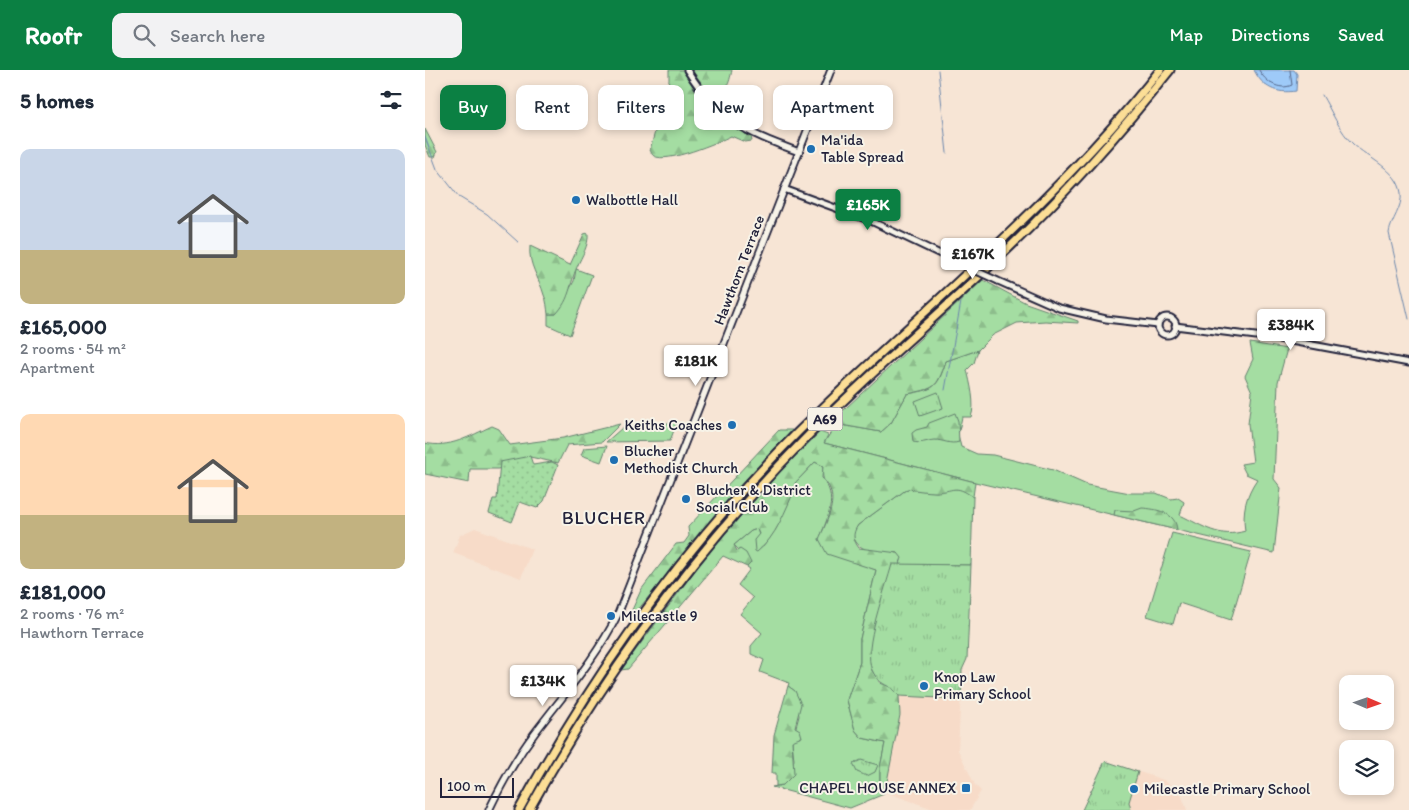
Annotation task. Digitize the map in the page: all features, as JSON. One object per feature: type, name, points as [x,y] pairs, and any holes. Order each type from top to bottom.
[{"type":"highway","name":"A69","points":[[519,810],[565,729],[611,658],[708,532],[796,434],[987,256],[1063,181],[1160,70]]},
{"type":"highway","name":"A69","points":[[531,810],[573,733],[617,665],[680,579],[731,518],[803,440],[1031,225],[1102,151],[1170,70]]},
{"type":"main road","name":"Hawthorn Terrace","points":[[489,810],[521,752],[587,668],[618,614],[831,70]]},
{"type":"street","points":[[687,70],[714,106],[731,122],[755,135],[799,152]]},
{"type":"street","points":[[784,190],[871,221],[1059,308],[1106,319],[1158,325]]},
{"type":"street","points":[[1166,317],[1173,320],[1175,326],[1172,332],[1166,334],[1160,332],[1158,325],[1160,320],[1166,317]]},
{"type":"street","points":[[1175,326],[1281,339],[1409,363]]},
{"type":"shaded area","points":[[475,528],[532,549],[521,578],[453,553],[460,535]]},
{"type":"shaded area","name":"Knop Law Primary School","points":[[892,564],[971,565],[967,659],[962,670],[958,750],[975,785],[981,791],[970,810],[936,810],[885,792],[900,715],[899,696],[894,688]]},
{"type":"shaded area","name":"Milecastle Primary School","points":[[1105,761],[1164,780],[1181,794],[1187,810],[1082,810]]},
{"type":"green space","points":[[669,70],[684,70],[694,85],[694,130],[737,130],[751,137],[752,141],[745,142],[731,136],[681,155],[661,158],[653,156],[650,150],[655,130],[684,130],[684,85],[668,85]]},
{"type":"green space","points":[[692,70],[732,70],[728,85],[703,85]]},
{"type":"green space","points":[[425,129],[437,152],[435,157],[430,157],[425,145]]},
{"type":"green space","points":[[588,233],[586,246],[564,302],[556,314],[548,314],[546,300],[534,271],[530,246],[570,265],[584,234]]},
{"type":"green space","points":[[576,269],[592,275],[570,335],[548,325],[548,314],[556,314],[574,281]]},
{"type":"green space","points":[[983,280],[1026,303],[1078,321],[1078,323],[1045,321],[1017,323],[993,335],[978,350],[946,361],[937,383],[929,389],[907,394],[891,423],[881,432],[841,425],[835,426],[831,422]]},
{"type":"green space","points":[[1250,343],[1287,349],[1278,382],[1274,479],[1281,488],[1274,553],[975,482],[824,443],[835,426],[841,425],[881,432],[891,423],[907,394],[924,391],[934,386],[940,377],[946,361],[978,350],[974,363],[967,370],[973,406],[971,417],[962,417],[958,435],[961,447],[977,454],[993,455],[1053,470],[1087,485],[1130,493],[1156,493],[1171,499],[1178,498],[1184,502],[1180,515],[1196,523],[1220,532],[1236,533],[1245,531],[1246,503],[1257,479],[1246,474],[1241,464],[1253,462],[1248,424],[1252,392],[1245,376],[1253,359]]},
{"type":"green space","points":[[938,392],[943,408],[920,416],[915,401]]},
{"type":"green space","points":[[955,413],[958,421],[959,442],[934,440],[921,443],[913,442],[912,433],[916,430],[927,427],[929,423]]},
{"type":"green space","points":[[677,422],[670,441],[606,442],[622,428]]},
{"type":"green space","points":[[620,424],[602,442],[567,445],[558,463],[530,457],[498,469],[470,469],[469,483],[425,474],[425,443],[451,443],[492,426],[499,429],[510,445],[563,438]]},
{"type":"green space","points":[[779,430],[792,430],[695,540],[637,611],[632,610],[641,590],[676,544],[684,543],[689,536],[688,527]]},
{"type":"green space","points":[[820,432],[828,435],[824,443],[975,482],[973,497],[958,489],[935,492],[907,489],[858,525],[854,534],[854,540],[859,548],[898,553],[902,558],[899,565],[892,565],[871,669],[880,683],[894,688],[899,696],[900,715],[885,792],[880,792],[880,768],[885,743],[862,738],[855,730],[847,700],[860,662],[860,639],[876,570],[827,554],[819,539],[829,516],[832,498],[824,479],[823,466],[815,462],[795,483],[795,489],[779,523],[764,546],[757,552],[755,551],[754,540],[759,534],[757,529],[751,531],[734,545],[737,551],[740,549],[746,553],[751,563],[747,567],[723,556],[628,669],[621,670],[714,545],[776,475]]},
{"type":"green space","points":[[607,446],[601,462],[581,455],[584,448]]},
{"type":"green space","points":[[530,456],[533,465],[552,462],[558,465],[544,501],[537,508],[520,502],[512,522],[489,513],[493,499],[497,499],[500,462]]},
{"type":"green space","points":[[815,462],[823,466],[822,478],[827,485],[831,500],[828,516],[819,540],[858,563],[876,570],[860,639],[860,662],[847,700],[855,730],[862,738],[885,743],[880,768],[880,792],[884,794],[850,808],[772,787],[783,785],[794,760],[792,741],[799,716],[795,691],[788,686],[789,683],[760,672],[764,660],[751,654],[751,646],[762,633],[740,614],[753,598],[738,585],[750,569],[747,567],[751,563],[734,545],[751,531],[757,529],[763,547],[776,529],[795,489],[795,483]]},
{"type":"green space","points":[[949,488],[964,490],[973,497],[971,565],[899,565],[901,561],[898,553],[869,550],[863,548],[854,539],[853,532],[858,525],[907,489],[937,492]]},
{"type":"green space","points":[[1142,508],[1153,509],[1169,515],[1176,524],[1177,530],[1114,515],[1115,510],[1134,511]]},
{"type":"green space","points":[[1172,533],[1251,552],[1231,620],[1179,603],[1173,624],[1147,616]]},
{"type":"green space","points":[[892,564],[971,565],[967,659],[962,670],[961,699],[899,696],[875,676],[870,660],[872,634]]},
{"type":"green space","points":[[788,686],[795,691],[801,704],[795,727],[800,730],[802,737],[792,741],[794,774],[783,785],[776,786],[776,773],[772,773],[774,735]]},
{"type":"green space","points":[[861,760],[878,765],[875,772],[867,776],[857,772],[853,764]]},
{"type":"green space","points":[[1105,761],[1138,772],[1129,802],[1131,810],[1082,810]]},
{"type":"water","points":[[1254,70],[1294,70],[1297,74],[1296,91],[1282,92],[1271,88],[1262,81]]},
{"type":"waterway","points":[[938,70],[947,153]]},
{"type":"waterway","points":[[1322,95],[1348,139],[1388,171],[1399,185],[1401,193],[1399,208],[1389,233],[1409,319]]},
{"type":"waterway","points":[[425,137],[437,169],[459,197],[487,214],[518,242]]},
{"type":"waterway","points":[[945,390],[961,302]]},
{"type":"place","name":"Ma'ida Table Spread","points":[[811,149]]},
{"type":"place","name":"Walbottle Hall","points":[[576,200]]},
{"type":"place","name":"Keiths Coaches","points":[[732,425]]},
{"type":"place","name":"Blucher Methodist Church","points":[[614,460]]},
{"type":"place","name":"Blucher & District Social Club","points":[[686,499]]},
{"type":"place","name":"Milecastle 9","points":[[611,616]]},
{"type":"place","name":"Knop Law Primary School","points":[[924,686]]},
{"type":"place","name":"CHAPEL HOUSE ANNEX","points":[[966,788]]},
{"type":"place","name":"Milecastle Primary School","points":[[1134,789]]},
{"type":"district","name":"BLUCHER","points":[[604,518]]}]
